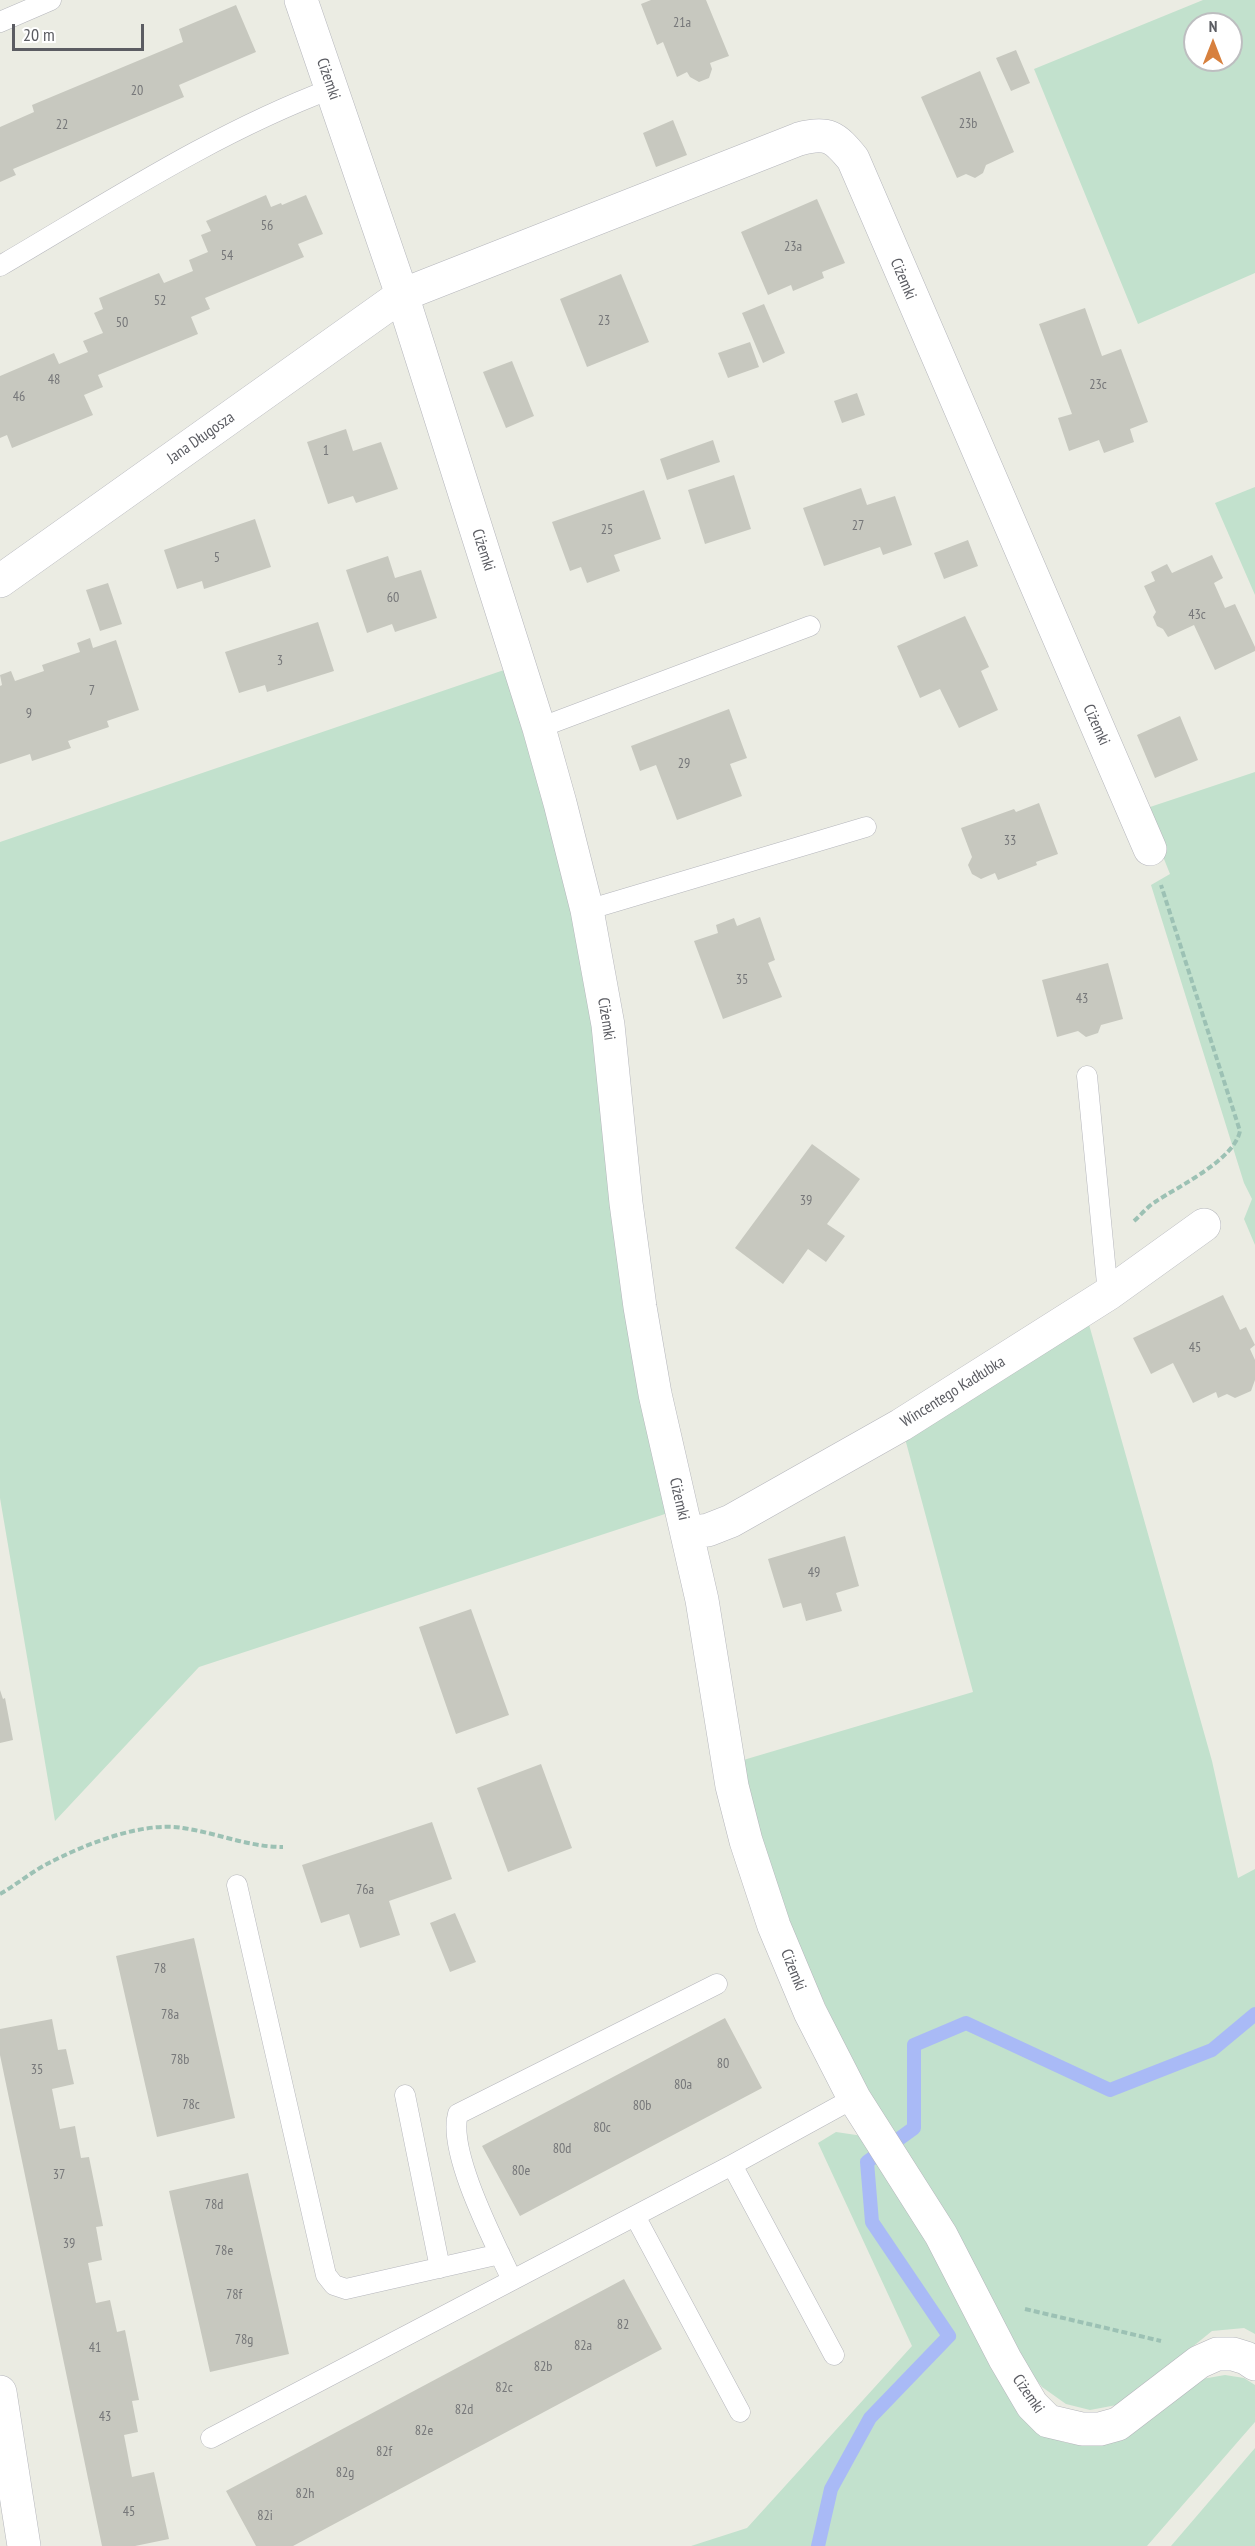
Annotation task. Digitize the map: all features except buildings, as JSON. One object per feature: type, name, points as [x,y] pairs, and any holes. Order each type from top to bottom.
[{"type":"street","name":"Ciżemki","points":[[301,0],[402,295],[540,728],[587,910],[608,1025],[626,1203],[654,1394],[702,1600],[732,1786],[746,1841],[774,1926],[810,2012],[854,2097],[873,2131],[941,2235],[1032,2405],[1048,2421],[1064,2426],[1100,2429],[1118,2424],[1199,2362],[1217,2354]]},
{"type":"street","name":"Ciżemki","points":[[402,295],[799,139],[825,135],[838,140],[853,159],[1150,849]]},
{"type":"street","name":"Jana Długosza","points":[[0,581],[402,295]]},
{"type":"street","name":"Wincentego Kadłubka","points":[[687,1533],[708,1530],[731,1521],[901,1425],[1108,1294],[1204,1225]]},
{"type":"street","points":[[1217,2354],[1233,2354],[1255,2364]]},
{"type":"street","points":[[0,2392],[24,2546]]},
{"type":"lane","points":[[0,22],[51,0]]},
{"type":"lane","points":[[0,266],[203,148],[280,108],[331,89]]},
{"type":"lane","points":[[540,728],[810,626]]},
{"type":"lane","points":[[587,910],[867,827]]},
{"type":"lane","points":[[1087,1076],[1108,1294]]},
{"type":"lane","points":[[237,1885],[326,2275],[334,2285],[346,2289],[500,2254]]},
{"type":"lane","points":[[512,2280],[476,2199],[459,2149],[455,2125],[458,2114],[717,1984]]},
{"type":"lane","points":[[405,2095],[440,2268]]},
{"type":"lane","points":[[211,2438],[732,2165],[854,2097]]},
{"type":"lane","points":[[732,2165],[834,2355]]},
{"type":"lane","points":[[635,2216],[740,2412]]},
{"type":"path","points":[[1103,1251],[1152,1204],[1213,1165],[1238,1141],[1240,1131],[1150,849]]},
{"type":"path","points":[[0,1894],[46,1864],[91,1844],[136,1830],[182,1827],[266,1847],[283,1847]]},
{"type":"path","points":[[973,2297],[1217,2354]]},
{"type":"green space","points":[[1203,0],[1255,0],[1255,273],[1138,324],[1034,69]]},
{"type":"green space","points":[[1255,487],[1255,595],[1215,503]]},
{"type":"green space","points":[[504,670],[556,850],[588,988],[668,1513],[199,1667],[55,1821],[0,1498],[0,842]]},
{"type":"green space","points":[[1255,772],[1255,1245],[1244,1219],[1252,1199],[1244,1183],[1151,885],[1170,874],[1144,809]]},
{"type":"green space","points":[[1088,1321],[1212,1761],[1238,1878],[1255,1869],[1255,2334],[1244,2328],[1212,2331],[1122,2404],[1090,2410],[1066,2404],[1042,2387],[1024,2364],[860,2078],[798,1947],[748,1799],[740,1761],[973,1692],[903,1431]]},
{"type":"green space","points":[[836,2132],[863,2136],[1045,2436],[1067,2443],[1089,2445],[1202,2379],[1225,2375],[1244,2378],[1255,2385],[1255,2422],[1147,2546],[691,2546],[747,2528],[912,2346],[818,2143]]},
{"type":"green space","points":[[1255,2448],[1255,2546],[1171,2546]]},
{"type":"waterway","points":[[818,2546],[831,2489],[870,2418],[949,2336],[872,2222],[867,2162],[914,2128],[914,2045],[966,2023],[1110,2090],[1212,2050],[1255,2014]]}]
